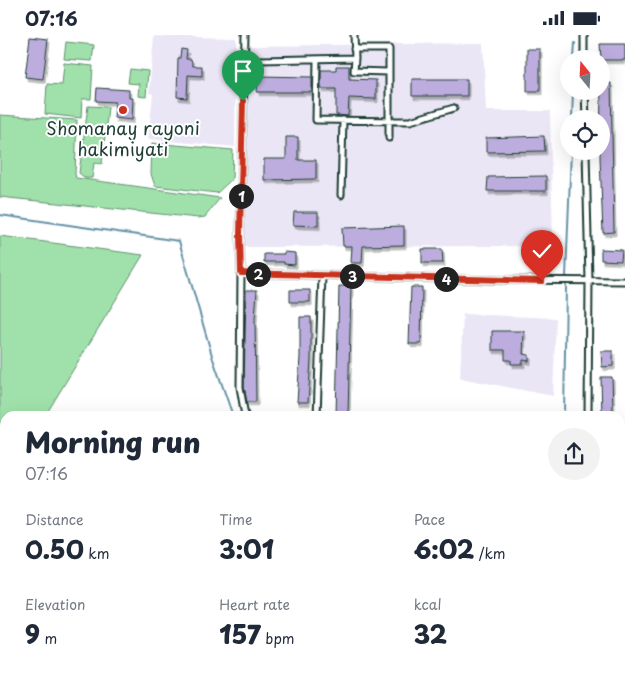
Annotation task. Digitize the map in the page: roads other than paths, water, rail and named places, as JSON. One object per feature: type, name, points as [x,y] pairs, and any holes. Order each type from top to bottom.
[{"type":"street","points":[[244,411],[240,387],[240,235],[245,35]]},
{"type":"street","points":[[354,35],[354,71],[388,72]]},
{"type":"street","points":[[584,35],[584,50]]},
{"type":"street","points":[[354,49],[389,49],[389,138]]},
{"type":"street","points":[[260,61],[354,58]]},
{"type":"street","points":[[316,59],[316,120],[410,121],[454,108]]},
{"type":"street","points":[[341,195],[343,119]]},
{"type":"street","points":[[586,160],[589,281],[588,411]]},
{"type":"street","points":[[241,273],[495,280],[625,281]]},
{"type":"street","points":[[317,411],[322,276]]},
{"type":"waterway","points":[[575,43],[575,50]]},
{"type":"waterway","points":[[572,110],[573,100]]},
{"type":"waterway","points":[[566,277],[571,160]]},
{"type":"waterway","points":[[0,215],[179,241],[213,359],[231,411]]},
{"type":"waterway","points":[[564,411],[566,286]]},
{"type":"place","name":"Shomanay rayoni hakimiyati","points":[[123,110]]}]
